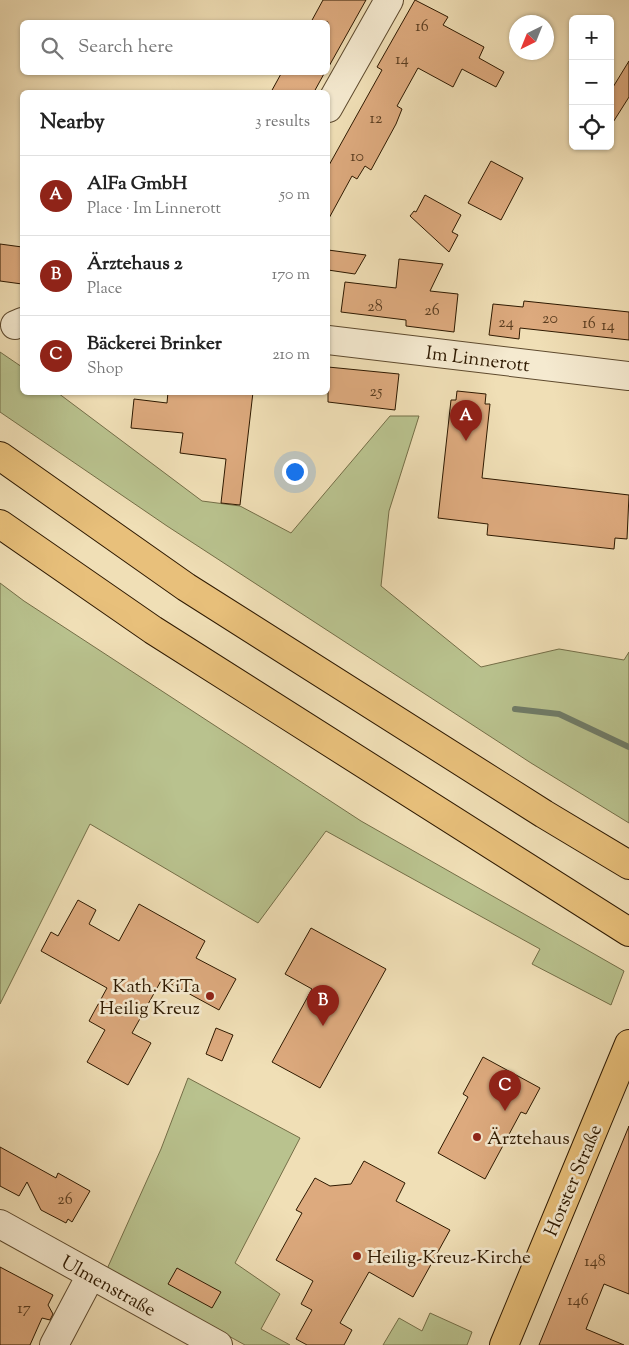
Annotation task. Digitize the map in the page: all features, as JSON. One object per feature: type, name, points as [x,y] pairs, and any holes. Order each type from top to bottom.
[{"type":"main road","points":[[0,456],[186,587],[544,814],[629,865]]},
{"type":"main road","points":[[0,524],[153,630],[629,932]]},
{"type":"main road","name":"Horster Straße","points":[[504,1345],[629,1044]]},
{"type":"street","points":[[330,104],[389,0]]},
{"type":"street","name":"Im Linnerott","points":[[330,340],[629,376]]},
{"type":"street","name":"Ulmenstraße","points":[[0,1224],[218,1345]]},
{"type":"street","points":[[54,1345],[90,1275]]},
{"type":"green space","points":[[0,352],[20,366],[20,395],[61,395],[202,501],[240,506],[291,533],[390,416],[419,416],[389,511],[381,586],[481,667],[559,649],[624,660],[629,652],[629,823],[531,763],[167,526],[0,412]]},
{"type":"green space","points":[[0,583],[24,601],[361,821],[624,971],[611,1005],[532,964],[540,949],[326,831],[258,923],[90,824],[0,1004]]},
{"type":"green space","points":[[188,1078],[300,1138],[235,1263],[280,1294],[261,1329],[290,1345],[245,1345],[107,1269],[161,1149]]},
{"type":"green space","points":[[430,1313],[472,1332],[467,1345],[383,1345],[399,1318],[422,1331]]},
{"type":"building","points":[[323,0],[366,0],[330,64],[330,20],[312,20]]},
{"type":"building","points":[[415,0],[448,17],[443,25],[484,47],[479,58],[504,72],[496,87],[462,69],[453,87],[418,68],[397,106],[402,109],[396,124],[371,170],[365,166],[357,179],[352,176],[330,216],[330,163],[382,70],[377,67]]},
{"type":"building","points":[[629,61],[629,97],[614,121],[614,105],[614,85]]},
{"type":"building","points":[[280,75],[323,75],[315,90],[272,90]]},
{"type":"building","points":[[491,161],[523,178],[501,220],[468,203]]},
{"type":"building","points":[[425,195],[461,215],[452,232],[458,235],[449,252],[410,216],[414,211],[416,212]]},
{"type":"building","points":[[0,244],[20,247],[20,284],[0,281]]},
{"type":"building","points":[[330,250],[366,255],[355,274],[330,270]]},
{"type":"building","points":[[399,259],[443,264],[430,291],[458,294],[454,332],[406,326],[406,320],[341,312],[345,282],[396,288]]},
{"type":"building","points":[[524,301],[629,312],[629,340],[520,328],[519,339],[489,335],[493,304],[523,307]]},
{"type":"building","points":[[330,367],[399,374],[395,410],[328,402],[328,395],[330,395]]},
{"type":"building","points":[[457,391],[486,394],[485,404],[490,404],[482,478],[629,495],[627,539],[615,538],[614,549],[487,535],[488,524],[438,518],[451,400],[456,400]]},
{"type":"building","points":[[168,395],[253,395],[240,505],[221,503],[226,459],[180,453],[183,433],[131,428],[134,399],[167,403]]},
{"type":"building","name":"Kath. KiTa Heilig Kreuz","points":[[78,900],[96,910],[89,924],[119,941],[139,904],[205,941],[196,958],[236,979],[219,1010],[162,979],[132,1033],[151,1043],[128,1085],[87,1062],[105,1030],[89,1021],[107,988],[41,951],[51,932],[58,936]]},
{"type":"building","points":[[311,928],[386,969],[320,1088],[272,1062],[312,989],[285,974]]},
{"type":"building","points":[[216,1028],[233,1035],[222,1061],[206,1054]]},
{"type":"building","name":"Ärztehaus","points":[[483,1057],[540,1088],[526,1114],[521,1112],[485,1179],[438,1153],[468,1097],[463,1094]]},
{"type":"building","points":[[629,1126],[629,1294],[604,1284],[586,1329],[624,1345],[539,1345]]},
{"type":"building","points":[[0,1147],[56,1178],[58,1173],[90,1191],[72,1222],[68,1219],[66,1223],[41,1210],[27,1182],[19,1196],[0,1186]]},
{"type":"building","name":"Heilig-Kreuz-Kirche","points":[[364,1161],[405,1183],[396,1201],[450,1230],[413,1297],[369,1272],[340,1323],[352,1330],[344,1345],[307,1345],[296,1339],[312,1310],[301,1304],[313,1281],[276,1260],[302,1213],[296,1210],[315,1178],[330,1186],[351,1184]]},
{"type":"building","points":[[0,1267],[53,1295],[48,1305],[53,1314],[50,1320],[42,1318],[30,1345],[0,1345]]},
{"type":"building","points":[[177,1268],[221,1292],[212,1308],[168,1284]]},
{"type":"waterway","points":[[515,709],[559,714],[629,747]]},
{"type":"place","name":"AlFa GmbH","points":[[466,441]]},
{"type":"place","name":"Kath. KiTa Heilig Kreuz","points":[[210,996]]},
{"type":"place","name":"Ärztehaus 2","points":[[323,1026]]},
{"type":"place","name":"Bäckerei Brinker","points":[[505,1111]]},
{"type":"place","name":"Ärztehaus","points":[[477,1137]]},
{"type":"place","name":"Heilig-Kreuz-Kirche","points":[[357,1256]]}]
